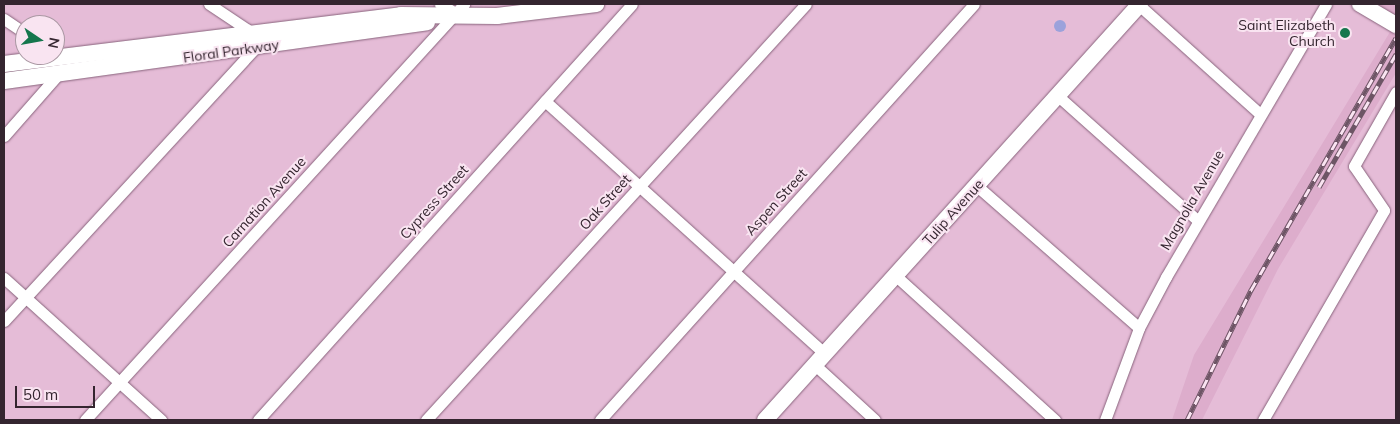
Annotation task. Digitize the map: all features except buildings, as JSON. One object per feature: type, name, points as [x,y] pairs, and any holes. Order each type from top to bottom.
[{"type":"street","name":"Floral Parkway","points":[[209,4],[256,40]]},
{"type":"street","points":[[440,4],[460,9]]},
{"type":"street","name":"Floral Parkway","points":[[4,82],[62,74],[142,55],[341,29],[490,4]]},
{"type":"street","name":"Floral Parkway","points":[[460,9],[497,16],[551,7],[596,4]]},
{"type":"street","name":"Cypress Street","points":[[258,420],[632,4]]},
{"type":"street","name":"Oak Street","points":[[426,420],[806,4]]},
{"type":"street","name":"Aspen Street","points":[[600,420],[974,4]]},
{"type":"street","points":[[1140,4],[1260,114]]},
{"type":"street","name":"Tulip Avenue","points":[[765,420],[1140,4]]},
{"type":"street","name":"Magnolia Avenue","points":[[1105,420],[1139,328],[1197,220],[1326,4]]},
{"type":"street","points":[[1360,4],[1396,25]]},
{"type":"street","name":"Carnation Avenue","points":[[85,420],[460,9]]},
{"type":"street","points":[[4,19],[15,26]]},
{"type":"street","points":[[4,321],[256,40]]},
{"type":"street","name":"Floral Parkway","points":[[65,54],[142,55]]},
{"type":"street","points":[[4,136],[62,74],[60,65]]},
{"type":"street","points":[[1263,420],[1384,210],[1354,166],[1396,92]]},
{"type":"street","points":[[1058,96],[1197,220]]},
{"type":"street","points":[[545,101],[734,270],[875,420]]},
{"type":"street","points":[[977,186],[1139,328]]},
{"type":"street","points":[[896,276],[1055,420]]},
{"type":"street","points":[[4,278],[161,420]]},
{"type":"shaded area","points":[[1357,4],[1396,4],[1396,73],[1278,269],[1202,420],[1172,420],[1194,355],[1393,27]]},
{"type":"water","points":[[1060,20],[1066,26],[1060,32],[1054,26]]},
{"type":"railway","points":[[1187,420],[1251,290],[1396,38]]},
{"type":"railway","points":[[1319,187],[1396,54]]},
{"type":"place","name":"Saint Elizabeth Church","points":[[1345,33]]}]
